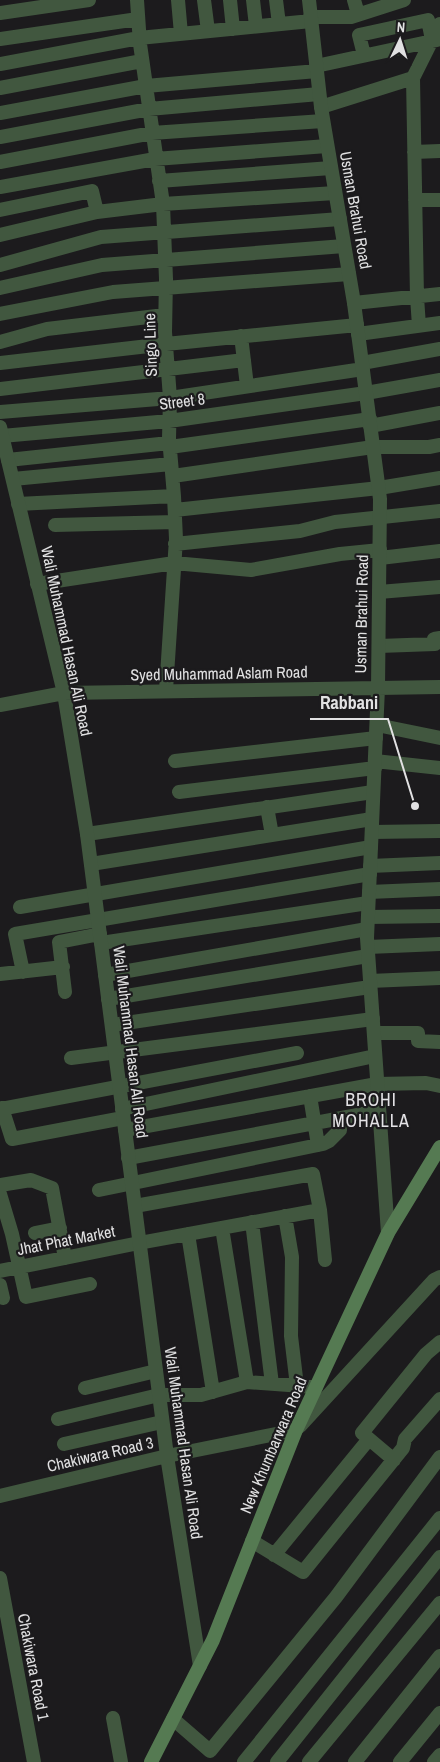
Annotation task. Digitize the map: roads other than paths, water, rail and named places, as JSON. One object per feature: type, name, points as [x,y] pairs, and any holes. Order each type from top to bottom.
[{"type":"main road","name":"New Khumbarwara Road","points":[[151,1762],[213,1640],[296,1430],[388,1233],[440,1147]]},
{"type":"street","points":[[0,13],[90,0]]},
{"type":"street","name":"Singo Line","points":[[137,0],[139,38],[163,204],[166,259],[166,344],[176,544],[166,690]]},
{"type":"street","points":[[178,0],[181,34]]},
{"type":"street","points":[[204,0],[208,31]]},
{"type":"street","points":[[230,0],[233,29]]},
{"type":"street","points":[[253,0],[256,26]]},
{"type":"street","points":[[276,0],[279,24]]},
{"type":"street","name":"Usman Brahui Road","points":[[309,0],[321,107],[358,329],[379,488],[378,688],[367,923],[388,1233]]},
{"type":"street","points":[[354,0],[358,14]]},
{"type":"street","points":[[0,64],[139,38],[311,19],[351,17],[404,0]]},
{"type":"street","points":[[0,39],[138,19]]},
{"type":"street","points":[[364,55],[359,35],[428,20],[436,40]]},
{"type":"street","points":[[419,326],[413,78],[436,40],[440,24]]},
{"type":"street","points":[[0,113],[146,86],[316,68],[364,55],[436,40]]},
{"type":"street","points":[[0,88],[142,61]]},
{"type":"street","points":[[0,162],[152,133],[321,107],[413,78]]},
{"type":"street","points":[[0,137],[149,109],[321,107]]},
{"type":"street","points":[[0,187],[155,159],[327,146]]},
{"type":"street","points":[[414,152],[440,151]]},
{"type":"street","points":[[159,181],[331,168]]},
{"type":"street","points":[[0,210],[92,191],[97,212]]},
{"type":"street","points":[[0,235],[97,212],[163,204],[335,193]]},
{"type":"street","points":[[415,200],[440,200]]},
{"type":"street","points":[[0,265],[101,237],[340,219]]},
{"type":"street","points":[[0,288],[102,265],[344,246]]},
{"type":"street","points":[[0,314],[113,292],[349,274]]},
{"type":"street","points":[[354,303],[440,294]]},
{"type":"street","points":[[0,342],[47,329],[166,315]]},
{"type":"street","points":[[0,363],[241,336],[419,326],[440,323]]},
{"type":"street","points":[[241,336],[248,386]]},
{"type":"street","points":[[0,412],[170,398],[362,366],[440,349]]},
{"type":"street","points":[[0,389],[244,360]]},
{"type":"street","name":"Street 8","points":[[1,432],[169,421],[366,394],[440,380]]},
{"type":"street","points":[[8,460],[170,445],[370,423],[440,413]]},
{"type":"street","name":"Wali Muhammad Hasan Ali Road","points":[[1,432],[64,693],[87,834],[166,1456],[200,1666]]},
{"type":"street","points":[[12,480],[172,470],[373,447],[429,447],[440,445]]},
{"type":"street","points":[[55,525],[175,516],[440,478]]},
{"type":"street","points":[[18,504],[174,496]]},
{"type":"street","points":[[176,544],[300,531],[335,522],[440,511]]},
{"type":"street","points":[[37,584],[174,564],[251,570],[340,554],[440,551]]},
{"type":"street","points":[[379,592],[440,587]]},
{"type":"street","points":[[379,646],[434,644],[434,639],[440,638]]},
{"type":"street","name":"Syed Muhammad Aslam Road","points":[[0,705],[64,693],[440,687]]},
{"type":"street","points":[[175,761],[376,731],[440,738]]},
{"type":"street","points":[[179,792],[375,764],[440,768]]},
{"type":"street","points":[[87,834],[373,792]]},
{"type":"street","points":[[267,807],[272,835]]},
{"type":"street","points":[[91,864],[272,835],[372,825],[440,831]]},
{"type":"street","points":[[20,907],[371,846]]},
{"type":"street","points":[[23,972],[15,934],[370,870],[440,862]]},
{"type":"street","points":[[65,992],[59,942],[100,938],[369,897],[440,889]]},
{"type":"street","points":[[105,975],[367,923],[440,916]]},
{"type":"street","points":[[108,999],[368,951],[440,944]]},
{"type":"street","points":[[0,974],[63,967]]},
{"type":"street","points":[[112,1025],[370,984],[440,978]]},
{"type":"street","points":[[71,1058],[373,1026],[418,1033],[418,1040],[440,1042]]},
{"type":"street","points":[[297,1053],[1,1108],[12,1138],[123,1119],[310,1096],[377,1084],[426,1084],[440,1086]]},
{"type":"street","points":[[123,1119],[280,1077],[375,1056]]},
{"type":"street","points":[[276,1057],[280,1077]]},
{"type":"street","points":[[310,1096],[318,1145]]},
{"type":"street","points":[[128,1158],[379,1112]]},
{"type":"street","points":[[99,1190],[318,1145],[329,1141],[340,1130],[338,1119]]},
{"type":"street","points":[[135,1206],[313,1174],[320,1210],[325,1260]]},
{"type":"street","points":[[0,1186],[31,1180],[52,1188],[65,1258]]},
{"type":"street","points":[[0,1194],[20,1267],[26,1297],[90,1284]]},
{"type":"street","name":"Jhat Phat Market","points":[[0,1271],[320,1210]]},
{"type":"street","points":[[285,1216],[292,1257],[291,1336],[296,1386]]},
{"type":"street","points":[[252,1222],[272,1384]]},
{"type":"street","points":[[35,1233],[60,1228]]},
{"type":"street","points":[[222,1228],[247,1382]]},
{"type":"street","points":[[188,1234],[213,1392]]},
{"type":"street","points":[[296,1430],[434,1280],[440,1277]]},
{"type":"street","points":[[394,1460],[362,1433],[426,1354],[440,1342]]},
{"type":"street","points":[[85,1388],[156,1371]]},
{"type":"street","points":[[58,1419],[159,1395],[201,1395],[247,1382],[316,1387]]},
{"type":"street","points":[[252,1541],[303,1572],[394,1460],[403,1448],[405,1439],[440,1399]]},
{"type":"street","points":[[64,1444],[162,1422]]},
{"type":"street","name":"Chakiwara Road 3","points":[[0,1496],[166,1456],[296,1430]]},
{"type":"street","points":[[274,1555],[369,1439]]},
{"type":"street","points":[[173,1719],[210,1752],[336,1597],[440,1457]]},
{"type":"street","points":[[244,1762],[440,1518]]},
{"type":"street","points":[[277,1762],[440,1557]]},
{"type":"street","name":"Chakiwara Road 1","points":[[0,1578],[34,1762]]},
{"type":"street","points":[[309,1762],[440,1603]]},
{"type":"street","points":[[355,1762],[440,1656]]},
{"type":"street","points":[[400,1762],[440,1713]]},
{"type":"street","points":[[113,1718],[121,1762]]},
{"type":"street","points":[[434,1762],[440,1755]]},
{"type":"place","name":"Rabbani","points":[[415,806]]},
{"type":"district","name":"BROHI MOHALLA","points":[[371,1109]]}]
